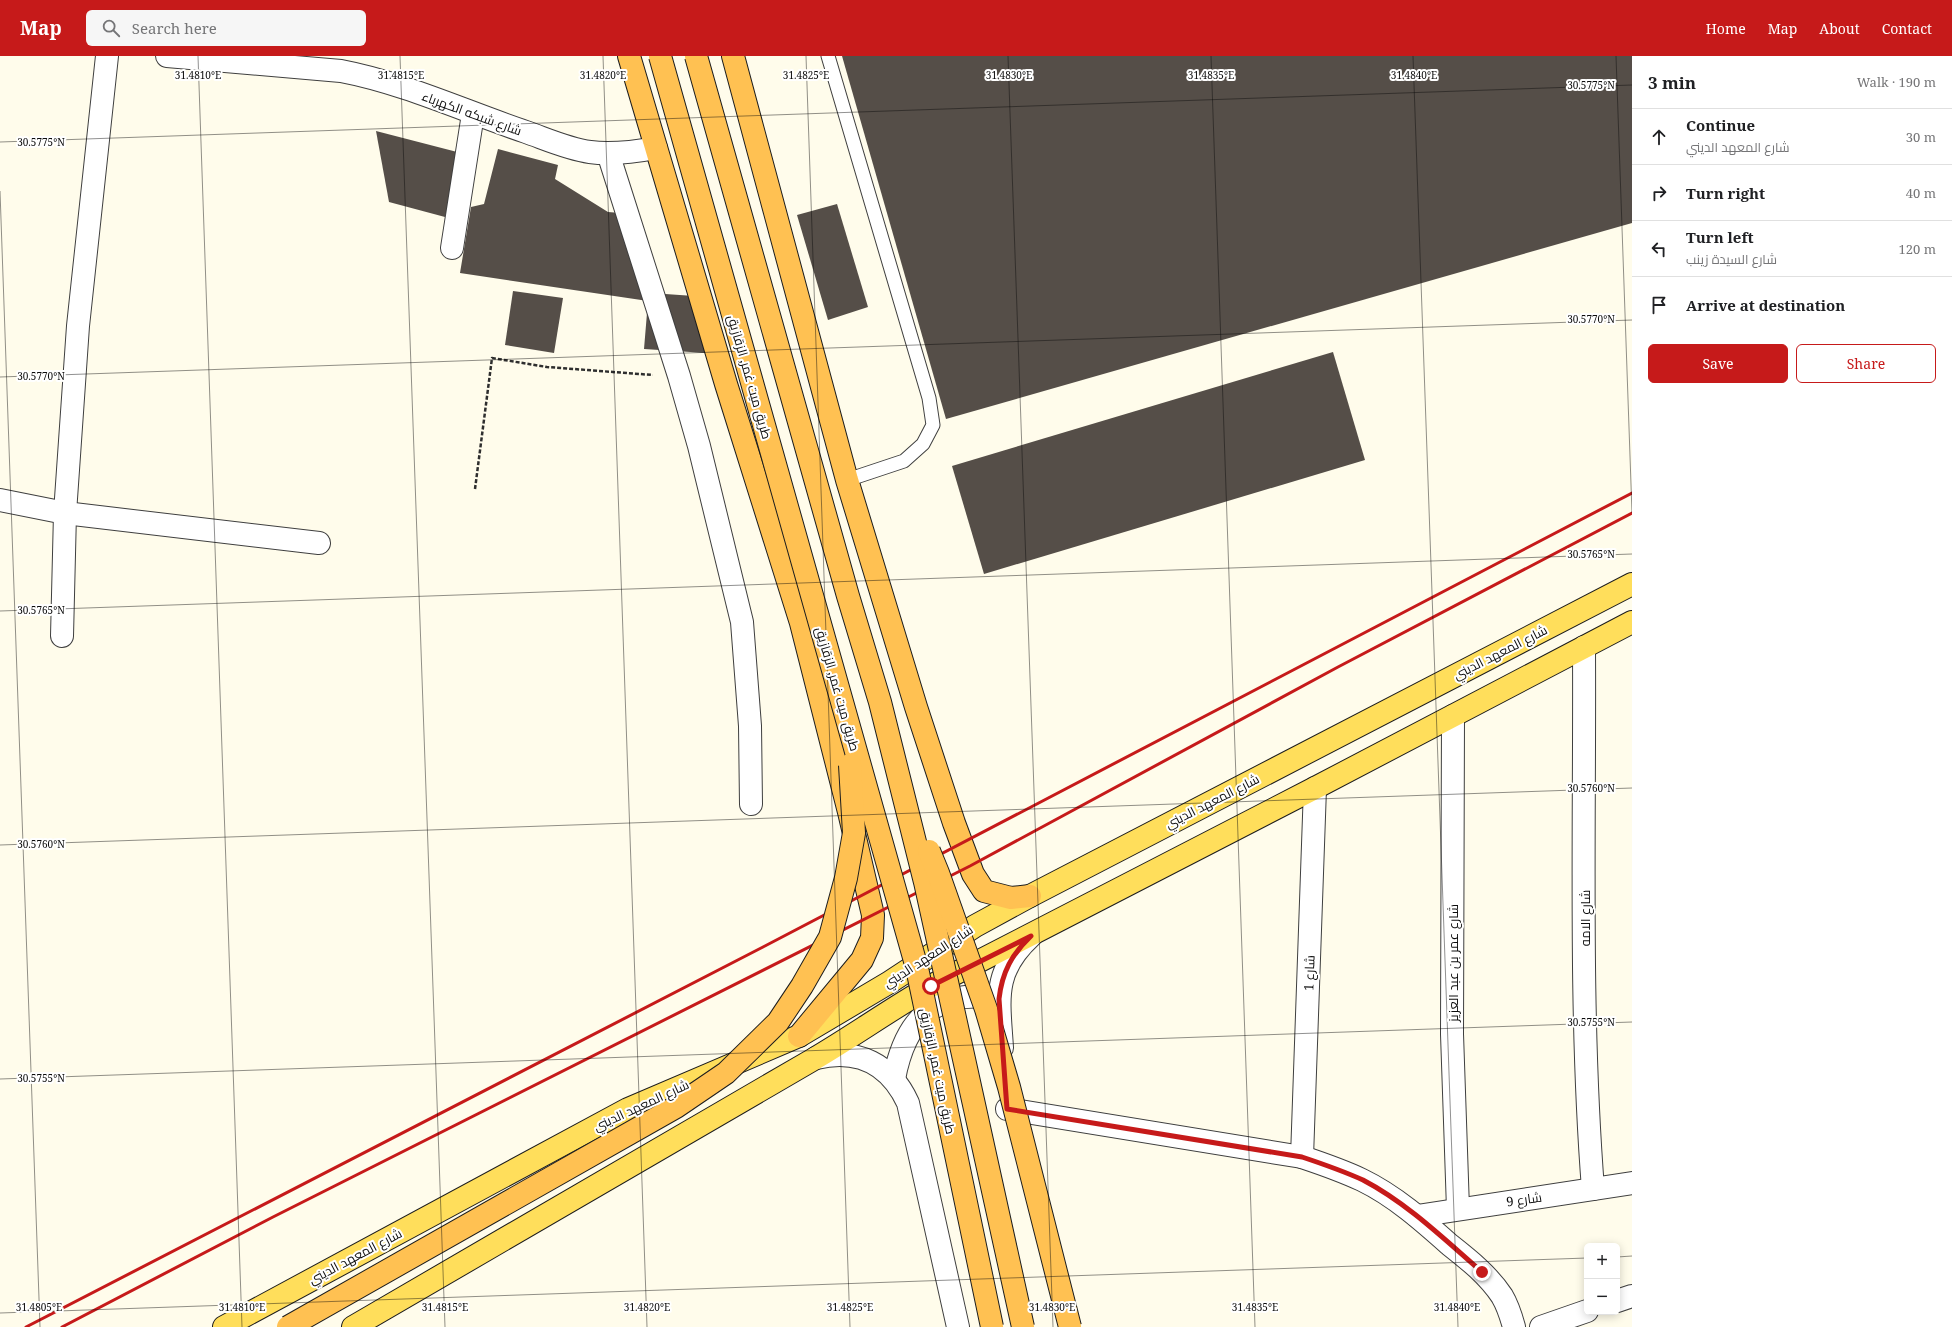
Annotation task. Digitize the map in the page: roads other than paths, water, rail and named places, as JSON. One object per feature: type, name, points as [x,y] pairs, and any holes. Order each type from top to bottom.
[{"type":"highway","name":"طريق ميت غمر, الزقازيق","points":[[629,56],[726,384],[801,624],[849,812],[873,915],[872,938],[862,960],[799,1036]]},
{"type":"highway","name":"طريق ميت غمر, الزقازيق","points":[[660,56],[917,968],[992,1327]]},
{"type":"highway","points":[[696,56],[848,596],[880,702],[925,882],[1023,1327]]},
{"type":"highway","points":[[733,56],[847,480],[916,707],[973,874],[984,891],[1011,898],[1030,896]]},
{"type":"highway","points":[[288,1327],[676,1107],[726,1073],[778,1022],[802,986],[830,937],[846,878],[854,833],[852,779],[838,691]]},
{"type":"highway","points":[[903,794],[938,873],[986,1009],[1009,1087],[1070,1327]]},
{"type":"main road","name":"شارع المعهد الديني","points":[[224,1327],[628,1109],[799,1036],[890,982],[975,926],[1030,896],[1632,584]]},
{"type":"main road","name":"شارع المعهد الديني","points":[[353,1327],[631,1168],[816,1058],[931,986],[1031,936],[1632,622]]},
{"type":"street","points":[[62,636],[65,513],[78,326],[107,56]]},
{"type":"street","name":"شارع شبكه الكهرباء","points":[[167,56],[341,71],[364,75],[571,148],[608,154],[632,153],[656,148]]},
{"type":"street","points":[[452,248],[473,114]]},
{"type":"street","points":[[608,154],[680,378],[742,622],[750,726],[751,804]]},
{"type":"street","points":[[0,500],[65,513],[319,543]]},
{"type":"street","name":"شارع الامه","points":[[1584,647],[1585,1045],[1588,1121],[1593,1189]]},
{"type":"street","name":"شارع عمر بن عبد العزيز","points":[[1453,716],[1452,1034],[1458,1209]]},
{"type":"street","name":"شارع 1","points":[[1302,1157],[1315,788]]},
{"type":"street","points":[[1031,936],[1011,958],[1002,978],[999,999],[1007,1109],[1074,1327]]},
{"type":"street","points":[[894,1079],[903,1044],[911,1029],[934,1007],[950,1000],[966,997],[982,996],[999,999]]},
{"type":"street","points":[[816,1058],[844,1054],[863,1058],[879,1066],[894,1079],[902,1090],[908,1103],[958,1327]]},
{"type":"street","points":[[1007,1109],[1302,1157],[1333,1167],[1363,1180],[1391,1197],[1417,1216],[1482,1272],[1492,1284],[1509,1310],[1514,1327]]},
{"type":"street","name":"شارع 9","points":[[1417,1216],[1632,1183]]},
{"type":"street","points":[[1620,1300],[1632,1296]]},
{"type":"street","points":[[1541,1327],[1584,1312]]},
{"type":"lane","points":[[828,56],[929,398],[933,426],[923,444],[904,461],[847,480]]},
{"type":"railway","points":[[26,1327],[763,947],[1632,493]]},
{"type":"railway","points":[[62,1327],[273,1217],[970,866],[1338,667],[1632,513]]}]
